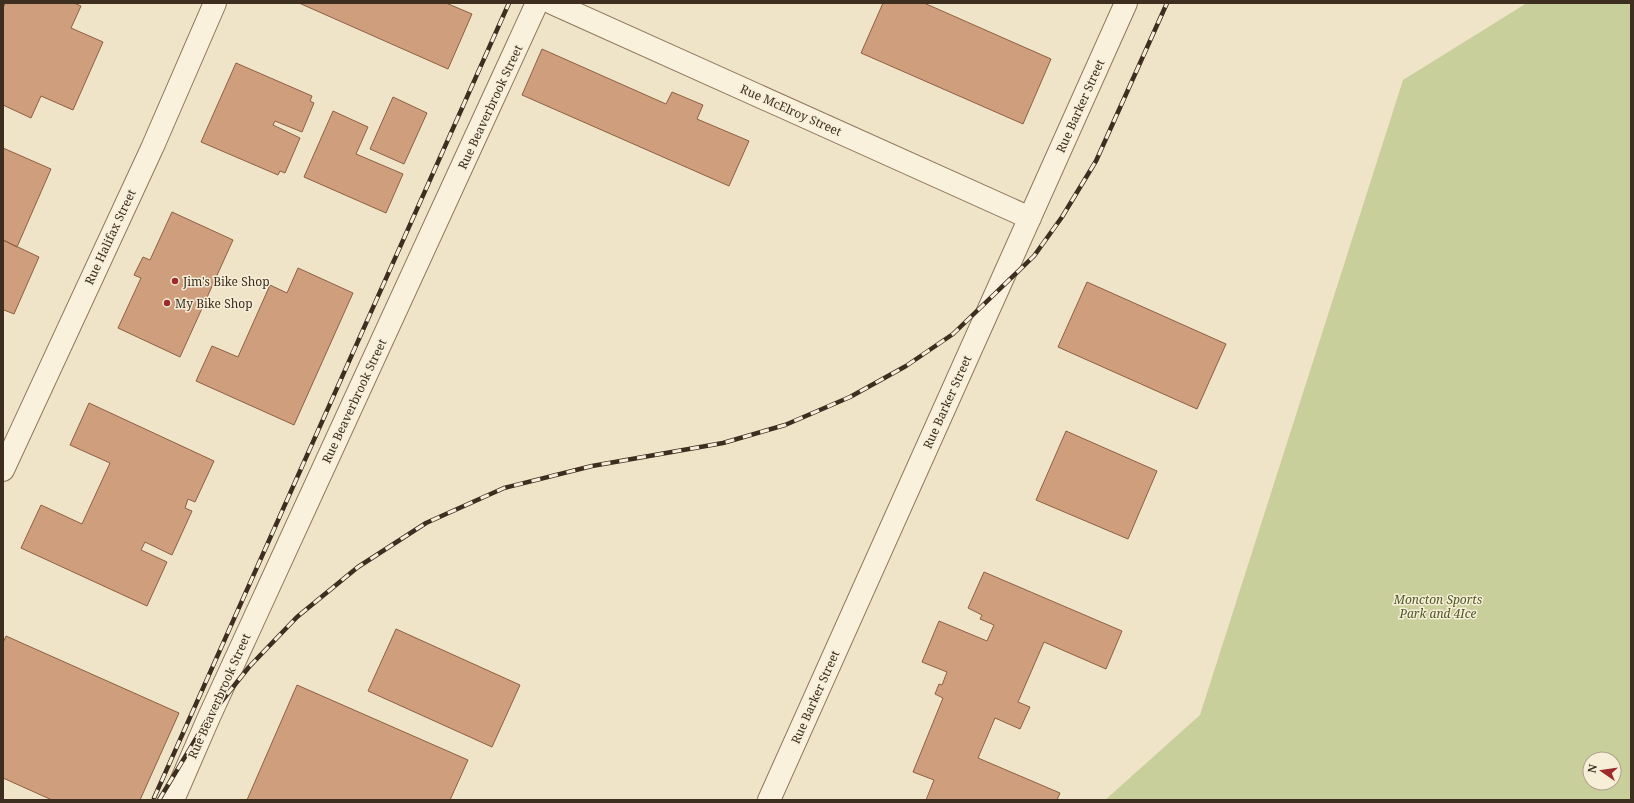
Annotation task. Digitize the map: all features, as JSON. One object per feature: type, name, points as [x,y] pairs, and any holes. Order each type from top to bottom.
[{"type":"street","name":"Rue Halifax Street","points":[[3,470],[153,146],[214,3]]},
{"type":"street","name":"Rue Beaverbrook Street","points":[[173,800],[209,717],[537,3]]},
{"type":"street","name":"Rue McElroy Street","points":[[552,3],[1030,218]]},
{"type":"street","name":"Rue Barker Street","points":[[769,800],[1126,3]]},
{"type":"green space","name":"Moncton Sports Park and 4Ice","points":[[1527,3],[1631,3],[1631,800],[1105,800],[1200,715],[1403,80]]},
{"type":"building","points":[[5,3],[74,3],[81,6],[71,28],[103,42],[73,110],[41,96],[31,118],[3,105],[3,9]]},
{"type":"building","points":[[299,3],[446,3],[472,14],[448,69]]},
{"type":"building","points":[[883,3],[924,3],[1051,59],[1023,124],[861,53]]},
{"type":"building","points":[[542,49],[666,104],[672,92],[703,105],[697,119],[749,141],[729,186],[522,95]]},
{"type":"building","points":[[236,63],[312,96],[310,101],[314,103],[302,132],[275,121],[273,125],[300,138],[285,173],[280,171],[278,175],[201,142]]},
{"type":"building","points":[[393,97],[427,113],[404,164],[370,149]]},
{"type":"building","points":[[333,111],[368,127],[356,154],[403,174],[386,213],[304,177]]},
{"type":"building","points":[[3,148],[51,169],[17,247],[3,240]]},
{"type":"building","name":"My Bike Shop","points":[[172,212],[233,240],[180,357],[118,328],[141,278],[134,275],[143,257],[150,260]]},
{"type":"building","points":[[3,240],[39,257],[14,314],[4,310],[3,312]]},
{"type":"building","points":[[298,268],[353,293],[294,425],[196,381],[212,346],[238,357],[270,285],[287,293]]},
{"type":"building","points":[[1087,282],[1226,344],[1197,409],[1058,347]]},
{"type":"building","points":[[89,403],[214,461],[195,502],[188,499],[185,508],[192,511],[172,555],[145,542],[141,550],[167,562],[147,606],[21,548],[41,505],[82,524],[110,463],[70,445]]},
{"type":"building","points":[[1066,431],[1157,471],[1128,539],[1036,500]]},
{"type":"building","points":[[984,572],[1122,631],[1106,669],[1044,642],[1018,702],[1030,707],[1020,729],[995,718],[978,758],[1060,793],[1057,800],[926,800],[934,780],[913,772],[943,698],[935,694],[939,684],[942,685],[947,672],[922,662],[939,621],[987,641],[994,625],[980,619],[982,615],[968,608]]},
{"type":"building","points":[[396,629],[520,685],[492,747],[368,691]]},
{"type":"building","points":[[6,636],[179,713],[140,800],[52,800],[3,778],[3,643]]},
{"type":"building","points":[[297,685],[468,760],[450,800],[247,800]]},
{"type":"railway","points":[[154,798],[509,3]]},
{"type":"railway","points":[[159,800],[209,717],[249,667],[297,617],[358,567],[426,523],[504,488],[592,466],[723,443],[785,425],[850,397],[906,366],[953,334],[1034,256],[1062,217],[1096,161],[1167,3]]},
{"type":"place","name":"Jim's Bike Shop","points":[[175,281]]},
{"type":"place","name":"My Bike Shop","points":[[167,303]]}]
